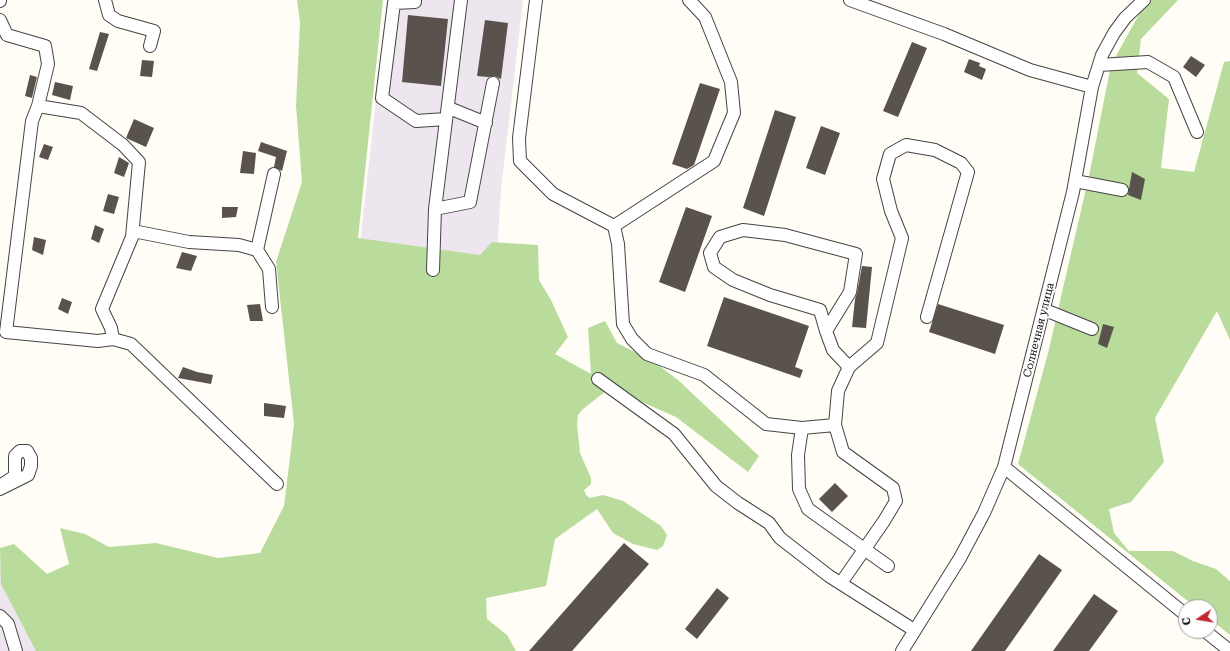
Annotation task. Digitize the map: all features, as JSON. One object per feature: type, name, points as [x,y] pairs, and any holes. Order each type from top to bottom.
[{"type":"street","points":[[105,0],[109,15],[118,21],[154,31],[150,46]]},
{"type":"street","points":[[416,0],[414,2],[394,3],[382,98],[416,121],[447,114],[486,123]]},
{"type":"street","points":[[433,270],[435,209],[461,0]]},
{"type":"street","points":[[536,0],[518,138],[520,161],[552,194],[614,226]]},
{"type":"street","points":[[614,226],[714,161],[734,113],[731,82],[705,17],[688,0]]},
{"type":"street","points":[[850,0],[944,34],[1030,70],[1092,87]]},
{"type":"street","name":"Солнечная улица","points":[[902,651],[960,558],[984,513],[1004,466],[1045,310],[1075,181],[1092,87],[1099,65],[1114,33],[1125,18],[1144,0]]},
{"type":"street","points":[[0,20],[7,35],[45,46],[48,64],[38,106],[32,121],[6,332],[98,341],[113,339],[131,344],[276,484]]},
{"type":"street","points":[[1099,65],[1148,62],[1174,77],[1196,132]]},
{"type":"street","points":[[435,209],[470,202],[493,83]]},
{"type":"street","points":[[38,106],[81,113],[123,145],[139,162],[132,237],[102,310],[111,328],[113,339]]},
{"type":"street","points":[[841,583],[896,501],[893,488],[843,452],[835,426],[838,390],[849,367],[877,343],[902,238],[891,211],[883,179],[890,154],[906,145],[934,150],[961,163],[968,172],[927,317]]},
{"type":"street","points":[[257,250],[274,174]]},
{"type":"street","points":[[1075,181],[1122,190]]},
{"type":"street","points":[[614,226],[618,244],[623,324],[632,339],[647,354],[704,374],[766,424],[802,428],[835,426]]},
{"type":"street","points":[[826,331],[850,292],[856,254],[778,234],[743,230],[720,237],[710,253],[714,266],[733,280],[770,295],[820,310],[826,331],[833,350],[849,367]]},
{"type":"street","points":[[133,232],[189,242],[239,245],[257,250],[269,269],[272,307]]},
{"type":"street","points":[[1045,310],[1092,330]]},
{"type":"street","points":[[598,379],[674,434],[716,486],[738,503],[769,523],[780,538],[841,583],[914,630]]},
{"type":"street","points":[[802,428],[798,455],[799,489],[808,509],[888,566]]},
{"type":"street","points":[[1004,466],[1178,608]]},
{"type":"street","points":[[0,616],[8,624],[16,651]]},
{"type":"street","points":[[1215,639],[1230,651]]},
{"type":"shaded area","points":[[387,0],[523,0],[501,190],[496,270],[359,253]]},
{"type":"shaded area","points":[[0,565],[50,651],[0,651]]},
{"type":"green space","points":[[297,0],[383,0],[358,238],[480,255],[492,242],[538,245],[539,280],[551,300],[568,337],[555,354],[591,374],[588,328],[605,321],[617,343],[654,362],[678,380],[759,456],[748,472],[676,417],[610,388],[583,409],[578,415],[577,424],[580,453],[591,478],[591,484],[584,490],[586,495],[590,498],[603,495],[623,501],[661,526],[667,535],[663,546],[657,550],[633,544],[613,533],[597,509],[555,539],[546,586],[486,598],[487,619],[507,635],[516,651],[36,651],[1,584],[0,548],[14,544],[47,574],[69,564],[60,528],[85,534],[109,547],[156,543],[218,558],[260,553],[284,506],[294,424],[276,262],[302,182],[296,106],[300,23]]},
{"type":"green space","points":[[1151,0],[1178,0],[1141,39],[1137,73],[1169,99],[1161,168],[1194,172],[1224,62],[1230,61],[1230,340],[1217,311],[1155,418],[1164,462],[1131,502],[1109,509],[1114,533],[1129,551],[1173,551],[1193,561],[1216,569],[1230,581],[1230,635],[1218,625],[1218,599],[1185,599],[1018,464],[1048,353],[1089,176],[1111,65],[1143,7]]},
{"type":"building","points":[[408,15],[448,19],[441,86],[402,82]]},
{"type":"building","points":[[485,20],[508,23],[501,79],[494,76],[477,76]]},
{"type":"building","points":[[100,32],[109,34],[97,71],[89,69]]},
{"type":"building","points":[[912,42],[927,48],[898,117],[883,111]]},
{"type":"building","points":[[1191,56],[1205,65],[1196,77],[1183,67]]},
{"type":"building","points":[[969,59],[980,63],[979,66],[986,69],[982,80],[964,72]]},
{"type":"building","points":[[142,60],[154,61],[152,77],[140,76]]},
{"type":"building","points":[[30,75],[37,77],[32,98],[25,96]]},
{"type":"building","points":[[55,82],[73,86],[70,100],[52,95]]},
{"type":"building","points":[[700,83],[720,89],[694,165],[687,169],[672,164]]},
{"type":"building","points":[[775,110],[796,117],[764,216],[743,208]]},
{"type":"building","points":[[134,119],[154,128],[146,147],[126,138]]},
{"type":"building","points":[[821,126],[840,133],[825,175],[806,168]]},
{"type":"building","points":[[261,142],[287,151],[282,171],[274,167],[276,157],[258,151]]},
{"type":"building","points":[[44,144],[53,147],[48,160],[39,157]]},
{"type":"building","points":[[243,151],[256,153],[254,174],[240,173]]},
{"type":"building","points":[[119,157],[129,163],[124,177],[114,173]]},
{"type":"building","points":[[1132,172],[1145,179],[1141,200],[1128,195]]},
{"type":"building","points":[[108,194],[119,197],[114,214],[103,211]]},
{"type":"building","points":[[222,207],[238,207],[236,217],[222,218]]},
{"type":"building","points":[[686,207],[712,216],[685,292],[659,282]]},
{"type":"building","points":[[95,225],[104,229],[99,243],[91,239]]},
{"type":"building","points":[[34,237],[46,240],[43,255],[32,250]]},
{"type":"building","points":[[182,252],[197,256],[191,271],[176,268]]},
{"type":"building","points":[[862,266],[872,267],[866,328],[852,327],[855,299]]},
{"type":"building","points":[[724,297],[809,326],[795,367],[803,370],[800,378],[707,346]]},
{"type":"building","points":[[62,298],[72,302],[68,314],[58,309]]},
{"type":"building","points":[[260,304],[263,321],[250,321],[247,305]]},
{"type":"building","points":[[938,304],[1004,325],[995,354],[929,332]]},
{"type":"building","points":[[1103,324],[1114,327],[1107,348],[1098,344]]},
{"type":"building","points":[[183,367],[197,372],[213,375],[211,384],[178,378]]},
{"type":"building","points":[[264,403],[286,406],[284,418],[264,416]]},
{"type":"building","points":[[835,483],[848,496],[832,512],[819,499]]},
{"type":"building","points":[[624,543],[649,564],[572,651],[529,651]]},
{"type":"building","points":[[1039,554],[1062,570],[1005,651],[971,651]]},
{"type":"building","points":[[717,588],[729,598],[697,639],[685,629]]},
{"type":"building","points":[[1094,594],[1118,611],[1089,651],[1053,651]]}]
